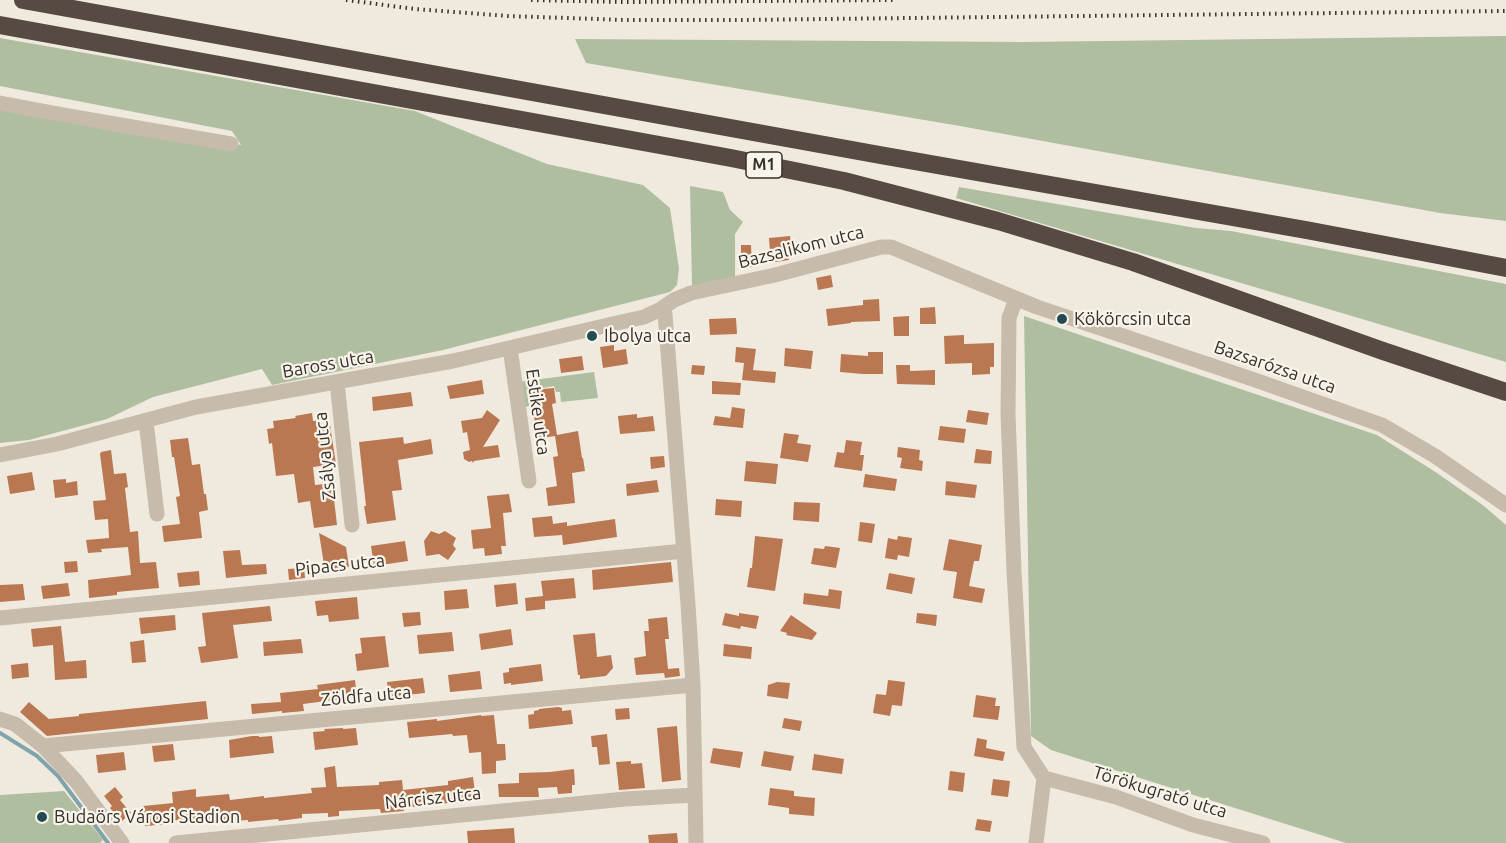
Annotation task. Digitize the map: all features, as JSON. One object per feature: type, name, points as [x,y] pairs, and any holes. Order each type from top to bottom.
[{"type":"highway","name":"M1","points":[[23,0],[1506,268]]},
{"type":"highway","name":"M1","points":[[0,25],[731,158],[844,182],[998,221],[1122,259],[1506,392]]},
{"type":"street","points":[[0,103],[231,144]]},
{"type":"street","name":"Bazsalikom utca","points":[[661,309],[674,300],[691,293],[775,275],[881,247],[891,247],[1016,299]]},
{"type":"street","points":[[1016,299],[1009,318],[1008,414],[1024,747],[1044,778],[1036,843]]},
{"type":"street","name":"Bazsarózsa utca","points":[[1016,299],[1382,425],[1435,456],[1506,505]]},
{"type":"street","points":[[661,309],[664,314],[693,685],[696,843]]},
{"type":"street","name":"Baross utca","points":[[0,455],[57,444],[196,407],[453,361],[644,317],[661,309]]},
{"type":"street","name":"Estike utca","points":[[510,348],[529,481]]},
{"type":"street","name":"Zsálya utca","points":[[337,382],[352,525]]},
{"type":"street","points":[[145,421],[157,514]]},
{"type":"street","name":"Pipacs utca","points":[[0,618],[684,550]]},
{"type":"street","name":"Zöldfa utca","points":[[43,746],[693,685]]},
{"type":"street","points":[[0,718],[15,724],[43,746],[76,781],[122,843]]},
{"type":"street","name":"Törökugrató utca","points":[[1044,778],[1116,797],[1193,825],[1263,843]]},
{"type":"street","name":"Nárcisz utca","points":[[176,843],[613,800],[695,795]]},
{"type":"green space","points":[[1506,36],[1506,221],[1440,213],[960,126],[586,63],[575,39],[1024,42]]},
{"type":"green space","points":[[0,38],[415,111],[547,164],[643,185],[670,208],[679,269],[677,285],[670,292],[443,350],[272,385],[262,369],[153,397],[107,419],[29,440],[0,443],[0,107],[241,145],[232,131],[0,86]]},
{"type":"green space","points":[[690,186],[723,192],[730,210],[743,222],[735,234],[735,277],[692,286]]},
{"type":"green space","points":[[959,187],[1196,228],[1231,231],[1506,284],[1506,362],[956,198]]},
{"type":"green space","points":[[1024,316],[1377,435],[1437,473],[1484,506],[1506,525],[1506,843],[1346,843],[1051,750],[1031,736]]},
{"type":"green space","points":[[594,372],[598,398],[561,402],[560,392],[556,392],[554,386],[531,390],[533,406],[523,407],[519,382]]},
{"type":"green space","name":"Budaörs Városi Stadion","points":[[64,791],[103,840],[100,843],[0,843],[0,795]]},
{"type":"building","points":[[790,236],[792,249],[788,250],[789,260],[775,262],[774,252],[770,252],[769,238]]},
{"type":"building","points":[[741,245],[751,245],[752,267],[741,267]]},
{"type":"building","points":[[831,275],[833,287],[818,290],[816,278]]},
{"type":"building","points":[[879,299],[880,321],[828,326],[826,309],[863,305],[863,300]]},
{"type":"building","points":[[935,307],[936,324],[920,324],[920,308]]},
{"type":"building","points":[[909,316],[909,336],[894,336],[893,317]]},
{"type":"building","points":[[736,318],[737,334],[710,335],[709,319]]},
{"type":"building","points":[[964,335],[964,344],[994,343],[994,367],[990,367],[990,374],[972,375],[972,363],[945,364],[944,336]]},
{"type":"building","points":[[614,345],[614,351],[626,349],[628,364],[603,368],[600,347]]},
{"type":"building","points":[[736,347],[756,349],[753,370],[776,372],[775,383],[742,380],[744,363],[735,362]]},
{"type":"building","points":[[785,348],[813,351],[811,369],[784,366]]},
{"type":"building","points":[[868,352],[883,352],[883,374],[840,372],[841,354],[868,356]]},
{"type":"building","points":[[582,356],[584,370],[561,373],[559,359]]},
{"type":"building","points":[[692,365],[705,366],[704,375],[691,374]]},
{"type":"building","points":[[896,365],[910,365],[910,371],[935,370],[935,385],[897,384]]},
{"type":"building","points":[[482,380],[484,394],[450,399],[447,386]]},
{"type":"building","points":[[712,381],[741,383],[740,395],[712,394]]},
{"type":"building","points":[[554,388],[556,403],[552,404],[557,435],[578,431],[585,471],[572,473],[575,503],[548,506],[546,488],[557,486],[553,457],[558,456],[555,436],[535,439],[532,390]]},
{"type":"building","points":[[411,392],[413,406],[373,411],[372,397]]},
{"type":"building","points":[[732,407],[745,409],[743,428],[713,425],[715,416],[730,418]]},
{"type":"building","points":[[487,410],[500,420],[483,447],[498,445],[500,457],[469,462],[464,459],[463,452],[470,450],[467,432],[463,433],[461,421],[482,418]]},
{"type":"building","points":[[968,410],[989,413],[987,425],[966,422]]},
{"type":"building","points":[[312,413],[313,421],[321,420],[322,426],[330,425],[336,464],[313,467],[315,485],[334,483],[337,525],[314,528],[310,501],[298,503],[294,474],[276,476],[272,443],[269,444],[267,429],[274,428],[273,421]]},
{"type":"building","points":[[637,414],[637,418],[653,416],[655,431],[620,434],[618,416]]},
{"type":"building","points":[[940,426],[966,429],[964,443],[938,440]]},
{"type":"building","points":[[784,433],[799,435],[797,443],[811,445],[808,462],[780,458]]},
{"type":"building","points":[[403,437],[404,444],[431,439],[433,454],[398,460],[402,490],[392,491],[396,520],[367,524],[359,442]]},
{"type":"building","points":[[188,438],[192,465],[200,464],[204,494],[206,494],[208,510],[199,512],[202,538],[164,542],[162,526],[180,524],[176,497],[180,496],[170,440]]},
{"type":"building","points":[[846,440],[862,442],[860,455],[864,455],[862,471],[834,467],[837,452],[844,453]]},
{"type":"building","points":[[898,447],[920,450],[919,460],[923,461],[922,471],[900,468],[902,458],[897,457]]},
{"type":"building","points":[[976,449],[992,451],[991,464],[974,463]]},
{"type":"building","points":[[111,450],[114,474],[126,473],[128,487],[125,488],[130,532],[138,531],[140,563],[156,562],[159,588],[117,592],[117,595],[89,598],[88,580],[131,575],[128,547],[101,549],[102,552],[88,553],[86,540],[109,538],[108,519],[95,520],[93,501],[106,500],[100,454]]},
{"type":"building","points":[[664,456],[665,467],[651,469],[650,457]]},
{"type":"building","points":[[746,461],[778,464],[776,484],[744,481]]},
{"type":"building","points":[[32,472],[35,490],[10,494],[7,476]]},
{"type":"building","points":[[865,474],[897,479],[895,491],[863,487]]},
{"type":"building","points":[[66,479],[66,483],[77,481],[78,495],[55,498],[53,480]]},
{"type":"building","points":[[657,480],[659,492],[627,496],[626,484]]},
{"type":"building","points":[[946,481],[977,485],[975,498],[945,495]]},
{"type":"building","points":[[509,494],[512,512],[503,513],[506,546],[501,546],[502,554],[485,556],[484,548],[473,549],[471,530],[491,528],[487,496]]},
{"type":"building","points":[[716,499],[742,501],[741,517],[715,515]]},
{"type":"building","points":[[794,502],[820,503],[819,522],[793,520]]},
{"type":"building","points":[[552,516],[553,524],[567,522],[567,526],[615,519],[617,537],[563,545],[562,535],[534,537],[532,518]]},
{"type":"building","points":[[860,522],[875,524],[872,543],[858,541]]},
{"type":"building","points":[[431,531],[439,534],[445,531],[456,538],[453,545],[456,549],[448,560],[439,554],[426,556],[424,541]]},
{"type":"building","points":[[319,533],[346,547],[349,567],[325,571]]},
{"type":"building","points":[[755,536],[783,539],[775,591],[747,587],[750,568],[752,568]]},
{"type":"building","points":[[898,536],[912,538],[909,557],[898,555],[897,560],[885,558],[888,538],[897,540]]},
{"type":"building","points":[[949,539],[982,545],[979,561],[974,561],[969,586],[985,589],[982,603],[953,598],[957,572],[943,570]]},
{"type":"building","points":[[405,541],[408,561],[374,566],[371,546]]},
{"type":"building","points":[[825,546],[840,548],[836,568],[811,564],[814,548],[824,549]]},
{"type":"building","points":[[240,550],[242,565],[266,564],[267,574],[226,578],[223,551]]},
{"type":"building","points":[[77,561],[78,572],[65,573],[64,562]]},
{"type":"building","points":[[671,562],[673,582],[593,590],[592,570]]},
{"type":"building","points":[[304,568],[305,578],[289,580],[288,569]]},
{"type":"building","points":[[199,571],[200,585],[179,587],[177,573]]},
{"type":"building","points":[[889,573],[915,578],[912,594],[886,589]]},
{"type":"building","points":[[574,578],[576,598],[545,601],[545,609],[526,611],[525,598],[543,596],[541,581]]},
{"type":"building","points":[[68,583],[70,596],[43,599],[41,586]]},
{"type":"building","points":[[516,583],[518,604],[496,607],[494,585]]},
{"type":"building","points":[[23,584],[25,600],[0,602],[0,585]]},
{"type":"building","points":[[467,589],[469,608],[445,610],[444,591]]},
{"type":"building","points":[[829,589],[842,591],[840,609],[803,604],[804,593],[828,596]]},
{"type":"building","points":[[357,597],[359,619],[329,622],[328,615],[317,616],[315,601]]},
{"type":"building","points":[[270,606],[272,621],[233,625],[238,658],[201,663],[198,647],[206,646],[202,613]]},
{"type":"building","points":[[420,612],[421,625],[404,627],[402,613]]},
{"type":"building","points":[[725,613],[759,616],[756,629],[741,626],[740,629],[722,625]]},
{"type":"building","points":[[917,613],[937,615],[936,626],[916,623]]},
{"type":"building","points":[[175,615],[176,630],[141,634],[139,618]]},
{"type":"building","points":[[791,615],[817,633],[812,640],[786,635],[787,633],[780,631]]},
{"type":"building","points":[[667,617],[669,639],[665,639],[668,669],[679,668],[680,676],[665,678],[664,673],[636,675],[634,658],[646,656],[644,631],[649,631],[648,619]]},
{"type":"building","points":[[61,626],[65,662],[86,660],[87,678],[55,680],[53,645],[33,647],[31,629]]},
{"type":"building","points":[[511,629],[513,645],[481,650],[479,634]]},
{"type":"building","points":[[452,632],[454,651],[419,654],[417,635]]},
{"type":"building","points":[[595,633],[597,657],[611,655],[613,668],[606,676],[580,679],[573,635]]},
{"type":"building","points":[[385,636],[389,667],[357,671],[355,654],[362,653],[360,638]]},
{"type":"building","points":[[301,639],[303,653],[264,656],[263,642]]},
{"type":"building","points":[[144,640],[146,662],[132,663],[130,642]]},
{"type":"building","points":[[724,644],[752,647],[751,659],[723,656]]},
{"type":"building","points":[[28,663],[29,677],[12,679],[11,665]]},
{"type":"building","points":[[541,664],[543,681],[504,684],[503,673],[509,672],[509,668]]},
{"type":"building","points":[[480,671],[482,689],[450,692],[448,675]]},
{"type":"building","points":[[423,678],[425,693],[389,697],[387,682]]},
{"type":"building","points":[[355,680],[357,697],[303,704],[304,711],[252,714],[251,704],[281,702],[280,693],[318,689],[317,685]]},
{"type":"building","points":[[888,680],[905,682],[902,706],[892,705],[890,716],[873,713],[876,694],[886,695]]},
{"type":"building","points":[[777,682],[790,683],[788,699],[767,696],[768,685]]},
{"type":"building","points":[[976,695],[996,698],[995,706],[1000,706],[998,720],[973,717]]},
{"type":"building","points":[[206,701],[208,719],[47,736],[20,712],[29,702],[49,719]]},
{"type":"building","points":[[562,708],[562,711],[571,710],[573,724],[529,729],[528,715],[534,714],[534,711],[539,709]]},
{"type":"building","points":[[629,708],[630,719],[616,720],[615,709]]},
{"type":"building","points":[[494,715],[497,744],[505,744],[506,760],[496,761],[496,773],[482,774],[481,752],[469,753],[467,735],[409,738],[407,722],[437,719],[437,721]]},
{"type":"building","points":[[784,718],[802,721],[800,731],[782,728]]},
{"type":"building","points":[[677,726],[681,780],[662,782],[657,728]]},
{"type":"building","points":[[356,728],[358,745],[315,750],[313,732]]},
{"type":"building","points":[[607,734],[610,764],[599,765],[597,747],[592,747],[591,736]]},
{"type":"building","points":[[252,736],[272,736],[274,753],[230,758],[229,740]]},
{"type":"building","points":[[977,738],[987,740],[986,748],[1005,752],[1003,761],[974,756]]},
{"type":"building","points":[[173,744],[175,760],[154,762],[152,746]]},
{"type":"building","points":[[713,748],[743,752],[740,768],[710,763]]},
{"type":"building","points":[[764,751],[794,756],[791,771],[761,766]]},
{"type":"building","points":[[124,752],[126,770],[98,773],[96,755]]},
{"type":"building","points":[[814,754],[844,759],[842,774],[812,770]]},
{"type":"building","points":[[631,761],[631,764],[642,763],[645,788],[619,790],[616,762]]},
{"type":"building","points":[[335,766],[337,787],[379,785],[379,782],[402,780],[403,790],[448,785],[448,781],[473,777],[476,800],[404,808],[404,811],[381,813],[380,809],[339,811],[339,816],[328,817],[328,813],[302,814],[302,818],[279,821],[278,819],[210,823],[209,817],[145,826],[143,806],[173,803],[172,792],[196,789],[196,797],[229,794],[230,800],[312,793],[311,788],[326,787],[324,768]]},
{"type":"building","points":[[574,769],[575,785],[572,785],[572,793],[558,794],[557,787],[538,788],[539,797],[499,797],[498,784],[519,783],[519,773]]},
{"type":"building","points":[[950,771],[965,773],[963,792],[948,790]]},
{"type":"building","points":[[993,779],[1010,781],[1008,797],[991,795]]},
{"type":"building","points":[[115,787],[123,797],[120,800],[131,813],[121,822],[104,796]]},
{"type":"building","points":[[770,788],[794,791],[794,796],[815,798],[814,816],[789,814],[789,808],[768,805]]},
{"type":"building","points":[[977,819],[992,821],[990,832],[975,830]]},
{"type":"building","points":[[514,828],[515,843],[468,843],[467,831]]},
{"type":"building","points":[[677,833],[678,843],[649,843],[648,835]]},
{"type":"waterway","points":[[0,733],[37,756],[58,776],[108,843]]},
{"type":"railway","points":[[346,0],[415,9],[508,16],[626,20],[1506,11]]},
{"type":"railway","points":[[531,0],[624,2],[893,0]]},
{"type":"place","name":"Kökörcsin utca","points":[[1062,319]]},
{"type":"place","name":"Ibolya utca","points":[[592,336]]},
{"type":"place","name":"Budaörs Városi Stadion","points":[[42,817]]}]
